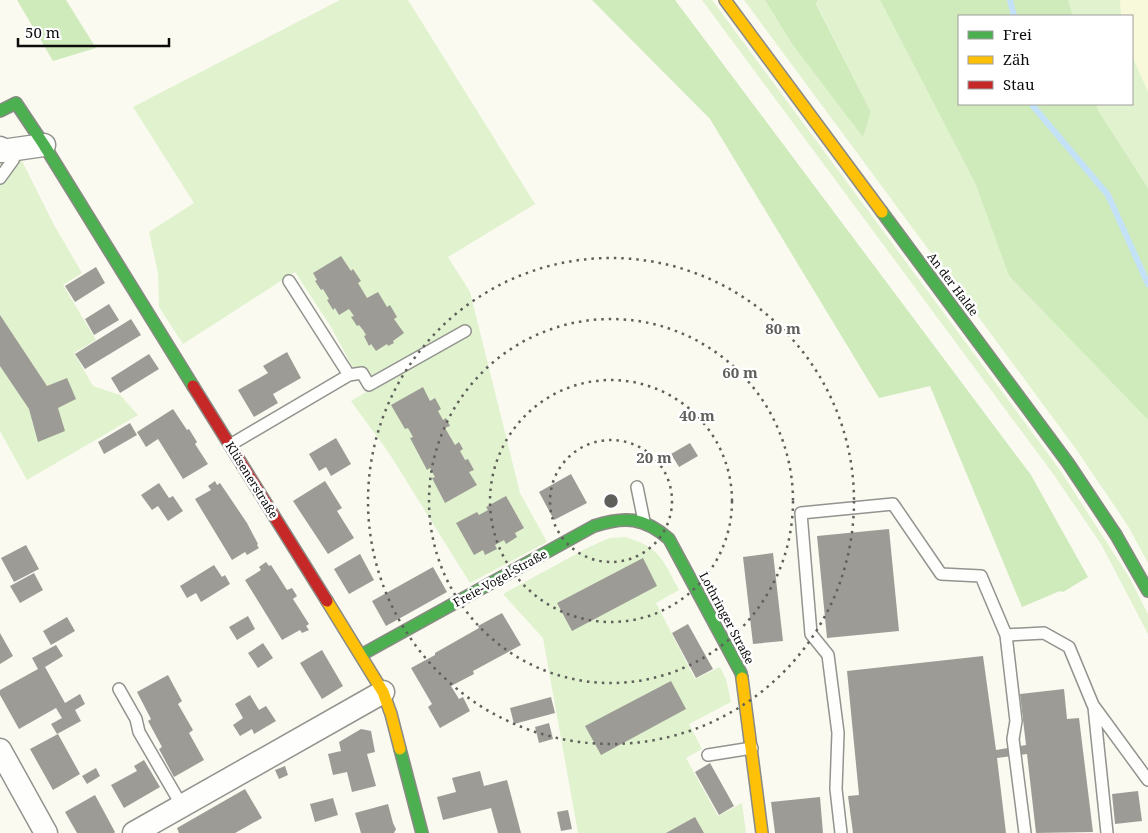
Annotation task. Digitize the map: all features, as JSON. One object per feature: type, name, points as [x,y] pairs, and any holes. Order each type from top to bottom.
[{"type":"street","name":"An der Halde","points":[[725,0],[1056,445],[1098,505],[1148,591]]},
{"type":"street","name":"Klüsenerstraße","points":[[0,111],[16,103],[44,145],[383,692],[392,714],[422,833]]},
{"type":"street","points":[[8,148],[44,145]]},
{"type":"street","name":"Freie-Vogel-Straße","points":[[361,655],[594,526],[621,519],[645,522]]},
{"type":"street","name":"Lothringer Straße","points":[[645,522],[669,539],[741,673],[762,833]]},
{"type":"street","points":[[134,833],[383,692]]},
{"type":"street","points":[[0,750],[46,833]]},
{"type":"lane","points":[[0,178],[13,160],[8,148]]},
{"type":"lane","points":[[289,281],[349,375]]},
{"type":"lane","points":[[230,445],[349,375],[362,373],[369,385],[465,331]]},
{"type":"lane","points":[[637,487],[645,522]]},
{"type":"lane","points":[[841,833],[836,788],[838,733],[828,655],[811,634],[801,513],[893,504],[941,574],[981,576],[1006,635],[1016,721],[1013,739],[1025,833]]},
{"type":"lane","points":[[1006,635],[1044,633],[1069,647],[1093,705],[1148,780]]},
{"type":"lane","points":[[120,690],[136,720],[139,732],[182,806]]},
{"type":"lane","points":[[1093,705],[1107,833]]},
{"type":"lane","points":[[708,755],[752,748]]},
{"type":"green space","points":[[17,0],[66,0],[96,48],[53,61]]},
{"type":"green space","points":[[340,0],[408,0],[535,204],[448,257],[470,292],[520,493],[547,542],[470,583],[389,453],[351,401],[366,392],[331,327],[295,272],[183,344],[159,307],[158,273],[149,232],[194,203],[133,107]]},
{"type":"green space","points":[[592,0],[675,0],[1031,475],[1088,577],[1063,592],[1060,591],[1022,607],[930,386],[879,398],[710,119]]},
{"type":"green space","points":[[702,0],[712,0],[1060,470],[1129,577],[1148,614],[1148,634],[1101,544],[1054,475]]},
{"type":"green space","points":[[744,0],[765,0],[792,44],[863,136],[871,112],[816,3],[818,0],[880,0],[975,183],[1009,276],[1148,420],[1148,563],[1128,526],[1076,449]]},
{"type":"green space","points":[[765,0],[818,0],[816,4],[871,112],[863,137],[792,44]]},
{"type":"green space","points":[[880,0],[1068,0],[1073,15],[958,15],[958,105],[1096,105],[1148,188],[1148,420],[1009,276],[975,183]]},
{"type":"green space","points":[[1068,0],[1120,0],[1121,15],[1073,15]]},
{"type":"green space","points":[[1120,0],[1148,0],[1148,92],[1133,58],[1133,15],[1121,15]]},
{"type":"green space","points":[[1133,58],[1148,92],[1148,188],[1096,105],[1133,105]]},
{"type":"green space","points":[[21,159],[54,225],[82,273],[63,285],[96,340],[74,353],[93,386],[120,395],[138,415],[27,480],[0,431],[0,161]]},
{"type":"green space","points":[[625,537],[646,545],[653,550],[669,570],[679,590],[656,603],[695,679],[720,667],[726,679],[731,702],[689,724],[702,749],[686,758],[718,816],[742,803],[746,833],[578,833],[543,638],[503,594],[589,547],[610,538]]},
{"type":"building","points":[[341,256],[351,271],[353,269],[361,281],[358,283],[367,298],[378,292],[387,307],[390,305],[397,317],[394,319],[404,333],[393,341],[394,343],[388,346],[387,344],[376,351],[371,344],[369,346],[364,336],[366,335],[351,317],[354,316],[349,309],[339,315],[335,308],[333,310],[323,289],[321,290],[315,281],[317,280],[313,273]]},
{"type":"building","points":[[96,267],[105,283],[75,302],[65,286]]},
{"type":"building","points":[[109,304],[119,320],[94,335],[85,319]]},
{"type":"building","points":[[0,315],[47,386],[67,378],[76,399],[58,408],[65,431],[38,442],[29,409],[0,366]]},
{"type":"building","points":[[131,319],[141,335],[85,369],[75,354]]},
{"type":"building","points":[[287,352],[301,378],[273,394],[278,403],[254,417],[238,390],[268,373],[263,366]]},
{"type":"building","points":[[149,354],[159,369],[120,393],[111,378]]},
{"type":"building","points":[[423,387],[430,401],[435,398],[441,409],[438,411],[443,420],[446,418],[450,426],[445,428],[455,445],[459,442],[463,449],[460,451],[465,460],[468,459],[474,470],[469,472],[477,485],[445,503],[432,478],[435,477],[430,468],[427,470],[410,438],[413,437],[408,428],[405,429],[391,405]]},
{"type":"building","points":[[173,409],[187,430],[189,429],[197,442],[195,444],[208,464],[183,479],[158,439],[146,447],[137,432]]},
{"type":"building","points":[[130,423],[137,435],[104,454],[98,442]]},
{"type":"building","points":[[336,438],[351,464],[331,476],[326,467],[319,471],[309,454]]},
{"type":"building","points":[[690,443],[698,456],[679,467],[671,454]]},
{"type":"building","points":[[571,474],[587,503],[554,520],[539,492]]},
{"type":"building","points":[[215,481],[217,485],[220,483],[247,523],[259,548],[247,555],[245,552],[232,560],[195,499],[211,490],[208,486]]},
{"type":"building","points":[[325,481],[342,508],[337,511],[354,538],[328,554],[293,501]]},
{"type":"building","points":[[159,483],[169,498],[173,496],[183,511],[168,521],[158,506],[152,510],[141,495]]},
{"type":"building","points":[[506,496],[524,528],[515,533],[517,537],[506,544],[504,540],[495,545],[497,549],[485,555],[483,550],[474,555],[456,523],[477,512],[479,515],[488,510],[486,507]]},
{"type":"building","points":[[889,529],[899,631],[827,638],[817,536]]},
{"type":"building","points":[[26,545],[39,569],[14,582],[1,558]]},
{"type":"building","points":[[773,553],[783,641],[753,644],[743,557]]},
{"type":"building","points":[[360,554],[374,580],[349,594],[334,569]]},
{"type":"building","points":[[643,558],[657,586],[572,631],[557,603]]},
{"type":"building","points":[[266,562],[269,566],[271,565],[287,590],[292,588],[297,596],[293,599],[309,624],[306,626],[309,630],[302,633],[300,630],[282,640],[245,580],[261,570],[259,567]]},
{"type":"building","points":[[214,565],[222,577],[225,575],[230,584],[201,602],[196,593],[187,598],[180,586]]},
{"type":"building","points":[[433,567],[447,592],[386,626],[372,601]]},
{"type":"building","points":[[34,573],[43,590],[20,603],[10,586]]},
{"type":"building","points":[[502,613],[521,645],[473,671],[474,674],[451,686],[459,699],[463,697],[470,711],[440,728],[428,707],[432,704],[411,668]]},
{"type":"building","points":[[248,616],[255,629],[237,640],[229,627]]},
{"type":"building","points":[[67,617],[75,631],[51,645],[43,631]]},
{"type":"building","points":[[688,624],[713,669],[696,678],[672,633]]},
{"type":"building","points":[[0,633],[13,656],[0,664]]},
{"type":"building","points":[[263,643],[273,658],[258,668],[248,653]]},
{"type":"building","points":[[56,645],[63,656],[45,667],[65,703],[80,694],[85,704],[75,710],[81,721],[57,734],[51,724],[62,718],[56,708],[19,729],[0,695],[0,690],[38,669],[32,658]]},
{"type":"building","points":[[322,650],[343,686],[322,699],[300,663]]},
{"type":"building","points":[[983,656],[996,750],[1026,745],[1020,694],[1064,689],[1067,719],[1079,718],[1093,832],[1036,833],[1027,754],[997,758],[1006,833],[853,833],[848,796],[859,795],[847,671]]},
{"type":"building","points":[[168,675],[182,701],[178,704],[193,730],[189,733],[204,760],[174,777],[159,749],[162,747],[148,721],[151,719],[137,692]]},
{"type":"building","points":[[671,681],[686,709],[601,755],[585,726]]},
{"type":"building","points":[[250,695],[259,710],[266,706],[276,721],[254,734],[252,729],[240,736],[233,725],[243,718],[235,704]]},
{"type":"building","points":[[551,697],[555,713],[514,724],[510,708]]},
{"type":"building","points":[[549,723],[553,739],[539,743],[535,727]]},
{"type":"building","points":[[361,729],[371,731],[375,752],[367,754],[376,786],[352,792],[347,772],[333,775],[328,754],[341,751],[339,742]]},
{"type":"building","points":[[58,734],[80,774],[53,790],[30,749]]},
{"type":"building","points":[[144,760],[160,787],[124,808],[111,785],[137,771],[134,766]]},
{"type":"building","points":[[710,763],[734,806],[719,815],[695,772]]},
{"type":"building","points":[[285,766],[288,775],[279,779],[275,770]]},
{"type":"building","points":[[96,768],[100,776],[87,784],[82,776]]},
{"type":"building","points":[[480,771],[484,786],[507,780],[521,833],[498,833],[491,808],[443,820],[437,797],[456,792],[452,778]]},
{"type":"building","points":[[245,789],[262,818],[235,833],[179,833],[177,828]]},
{"type":"building","points":[[1138,791],[1142,821],[1115,824],[1112,794]]},
{"type":"building","points":[[95,795],[114,833],[77,833],[65,812]]},
{"type":"building","points":[[820,797],[823,833],[775,833],[771,802]]},
{"type":"building","points":[[333,798],[338,815],[315,822],[310,804]]},
{"type":"building","points":[[388,804],[396,829],[394,833],[361,833],[355,813]]},
{"type":"building","points":[[568,810],[572,829],[561,831],[557,812]]},
{"type":"building","points":[[695,817],[704,833],[666,833]]},
{"type":"waterway","points":[[1010,0],[1014,15]]},
{"type":"waterway","points":[[1033,105],[1108,195],[1148,284]]},
{"type":"traffic: fast","points":[[0,111],[16,103],[193,386]]},
{"type":"traffic: fast","points":[[882,212],[1068,463],[1116,535],[1148,591]]},
{"type":"traffic: fast","points":[[361,655],[594,526],[615,521],[634,520],[651,526],[669,539],[742,678]]},
{"type":"traffic: fast","points":[[400,749],[422,833]]},
{"type":"traffic: slow","points":[[725,0],[882,212]]},
{"type":"traffic: slow","points":[[327,601],[383,692],[400,749]]},
{"type":"traffic: slow","points":[[742,678],[762,833]]},
{"type":"traffic: jam","points":[[193,386],[327,601]]}]
